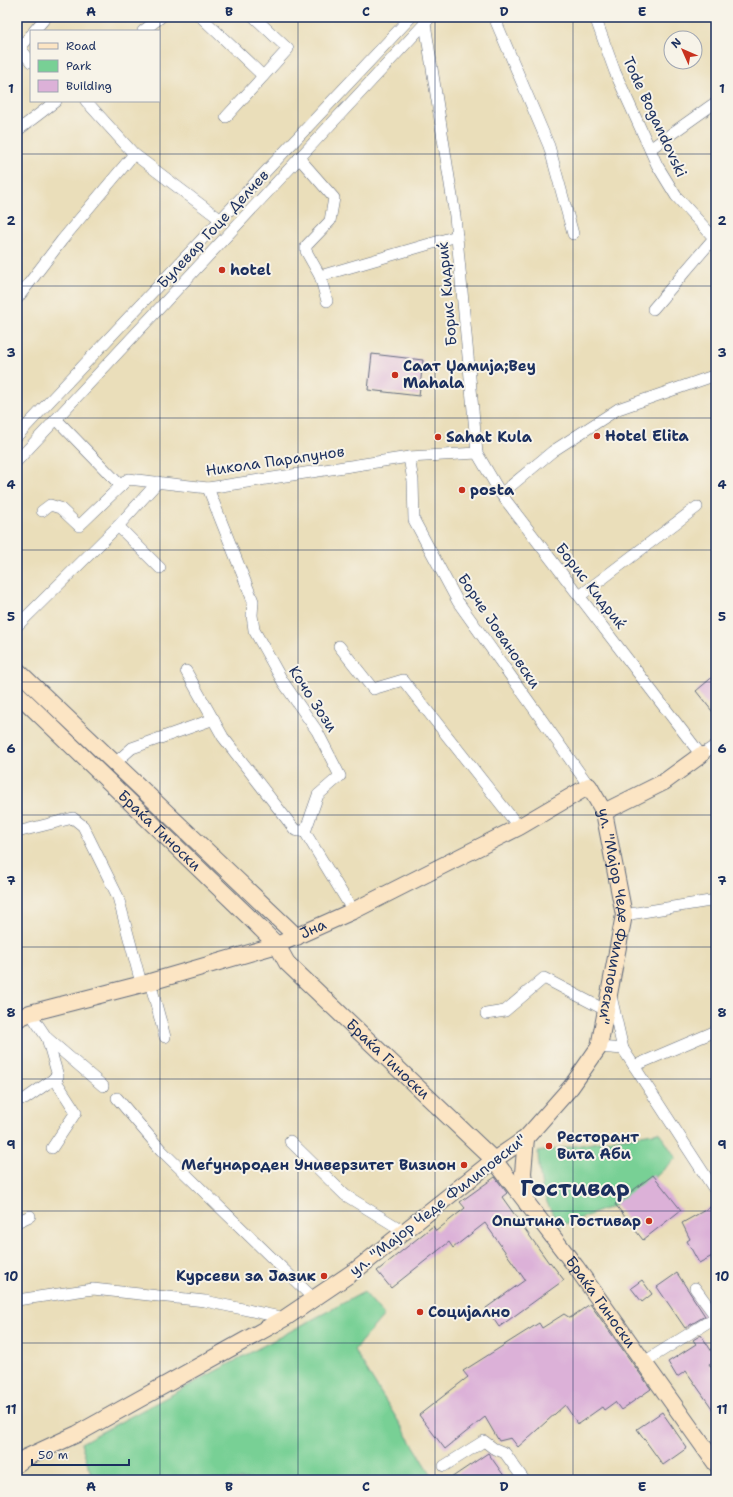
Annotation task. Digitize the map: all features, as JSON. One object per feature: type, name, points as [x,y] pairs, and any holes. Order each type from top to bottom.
[{"type":"street","points":[[35,30],[46,17]]},
{"type":"street","points":[[144,30],[161,17]]},
{"type":"street","points":[[201,17],[263,76]]},
{"type":"street","points":[[226,117],[288,49],[254,17]]},
{"type":"street","name":"Булевар Гоце Делчев","points":[[17,436],[411,17]]},
{"type":"street","points":[[494,17],[548,146],[573,234]]},
{"type":"street","name":"Tode Bogandovski","points":[[595,17],[615,72],[657,165],[676,196],[715,239]]},
{"type":"street","name":"Булевар Гоце Делчев","points":[[17,461],[427,19]]},
{"type":"street","name":"Борис Кидриќ","points":[[427,19],[457,236],[477,453],[501,494],[581,596],[701,755]]},
{"type":"street","points":[[30,36],[18,46],[30,61]]},
{"type":"street","points":[[17,131],[55,102]]},
{"type":"street","points":[[87,102],[134,154],[221,220]]},
{"type":"street","points":[[650,149],[712,105]]},
{"type":"street","points":[[17,299],[62,240],[134,154]]},
{"type":"street","points":[[299,158],[334,198],[330,221],[323,230],[308,241],[306,246],[306,252],[320,276],[327,301]]},
{"type":"street","points":[[320,276],[457,236]]},
{"type":"street","points":[[653,309],[715,239]]},
{"type":"street","points":[[501,494],[553,451],[618,409],[716,375]]},
{"type":"street","points":[[42,511],[50,505],[60,508],[79,526],[121,486],[56,419]]},
{"type":"street","name":"Никола Парапунов","points":[[121,486],[128,479],[208,488],[409,457],[477,453]]},
{"type":"street","name":"Борче Јовановски","points":[[409,457],[413,481],[414,520],[458,602],[589,786]]},
{"type":"street","points":[[17,626],[118,526],[158,482]]},
{"type":"street","name":"Кочо Зози","points":[[208,488],[253,601],[252,615],[254,630],[283,682],[317,731],[340,776],[318,796],[305,832]]},
{"type":"street","points":[[581,596],[697,507]]},
{"type":"street","points":[[118,526],[160,568]]},
{"type":"street","points":[[339,646],[373,689],[403,680],[519,827]]},
{"type":"street","name":"Браќа Гиноски","points":[[17,670],[297,937]]},
{"type":"street","points":[[186,671],[223,737],[295,830],[305,832],[353,911]]},
{"type":"street","name":"Браќа Гиноски","points":[[17,693],[249,917],[277,945],[288,963],[494,1160],[576,1267],[716,1464]]},
{"type":"street","points":[[114,764],[132,748],[214,720]]},
{"type":"street","points":[[604,812],[664,782],[716,745]]},
{"type":"street","name":"ул. \"Мајор Чеде Филиповски\"","points":[[20,1460],[63,1441],[285,1318],[356,1270],[494,1160],[526,1138],[570,1087],[600,1047],[624,915],[604,812],[589,786]]},
{"type":"street","name":"Јна","points":[[21,1015],[146,983],[277,945],[297,937],[353,911],[519,827],[589,786]]},
{"type":"street","points":[[17,832],[73,818],[83,826],[118,897],[165,1037]]},
{"type":"street","points":[[624,915],[716,900]]},
{"type":"street","points":[[486,1014],[505,1011],[544,978],[607,1011]]},
{"type":"street","points":[[610,995],[623,1049],[716,1192]]},
{"type":"street","points":[[21,1015],[103,1086]]},
{"type":"street","points":[[634,1066],[716,1031]]},
{"type":"street","points":[[25,1099],[58,1076],[48,1038]]},
{"type":"street","points":[[600,1047],[623,1049]]},
{"type":"street","points":[[52,1148],[76,1112],[54,1078]]},
{"type":"street","points":[[117,1098],[161,1150],[313,1298]]},
{"type":"street","points":[[526,1138],[523,1173],[528,1205]]},
{"type":"street","points":[[290,1141],[345,1195],[405,1232]]},
{"type":"street","points":[[17,1222],[30,1216]]},
{"type":"street","points":[[644,1362],[716,1317],[695,1288]]},
{"type":"street","points":[[17,1300],[93,1289],[205,1301],[285,1318]]},
{"type":"street","points":[[444,1466],[484,1441],[493,1448],[505,1453],[524,1480]]},
{"type":"green space","points":[[659,1132],[676,1158],[632,1199],[560,1226],[549,1207],[543,1191],[538,1152]]},
{"type":"green space","points":[[364,1292],[384,1315],[354,1350],[435,1480],[93,1480],[81,1443]]},
{"type":"building","name":"Саат Џамија;Bey Mahala","points":[[372,354],[423,360],[419,396],[368,390]]},
{"type":"building","points":[[716,674],[716,716],[696,691]]},
{"type":"building","points":[[653,1175],[681,1210],[643,1240],[615,1204]]},
{"type":"building","points":[[495,1177],[507,1193],[502,1197],[549,1263],[550,1262],[564,1280],[499,1327],[486,1308],[525,1280],[485,1223],[453,1248],[449,1242],[391,1288],[377,1271],[433,1226],[436,1231],[465,1208],[460,1202]]},
{"type":"building","points":[[716,1204],[716,1254],[699,1263],[687,1241],[690,1239],[682,1223]]},
{"type":"building","points":[[677,1273],[705,1316],[685,1328],[657,1287]]},
{"type":"building","points":[[642,1280],[652,1294],[642,1302],[631,1288]]},
{"type":"building","points":[[590,1304],[651,1389],[621,1410],[615,1402],[604,1410],[602,1407],[578,1424],[565,1405],[518,1447],[511,1438],[499,1441],[485,1417],[445,1449],[419,1415],[468,1377],[463,1371],[539,1323],[542,1328],[564,1314],[570,1318]]},
{"type":"building","points":[[701,1335],[716,1358],[709,1364],[716,1374],[716,1414],[686,1371],[677,1377],[668,1362],[696,1344],[693,1340]]},
{"type":"building","points":[[662,1412],[687,1448],[663,1465],[637,1429]]},
{"type":"building","points":[[488,1453],[507,1480],[448,1480]]},
{"type":"place","name":"hotel","points":[[222,270]]},
{"type":"place","name":"Саат Џамија;Bey Mahala","points":[[395,375]]},
{"type":"place","name":"Hotel Elita","points":[[597,436]]},
{"type":"place","name":"Sahat Kula","points":[[438,437]]},
{"type":"place","name":"posta","points":[[462,490]]},
{"type":"place","name":"Ресторант Вита Аби","points":[[549,1146]]},
{"type":"place","name":"Меѓународен Универзитет Визион","points":[[464,1165]]},
{"type":"place","name":"Општина Гостивар","points":[[649,1221]]},
{"type":"place","name":"Курсеви за Јазик","points":[[324,1276]]},
{"type":"place","name":"Социјално","points":[[420,1312]]},
{"type":"district","name":"Гостивар","points":[[575,1188]]}]
